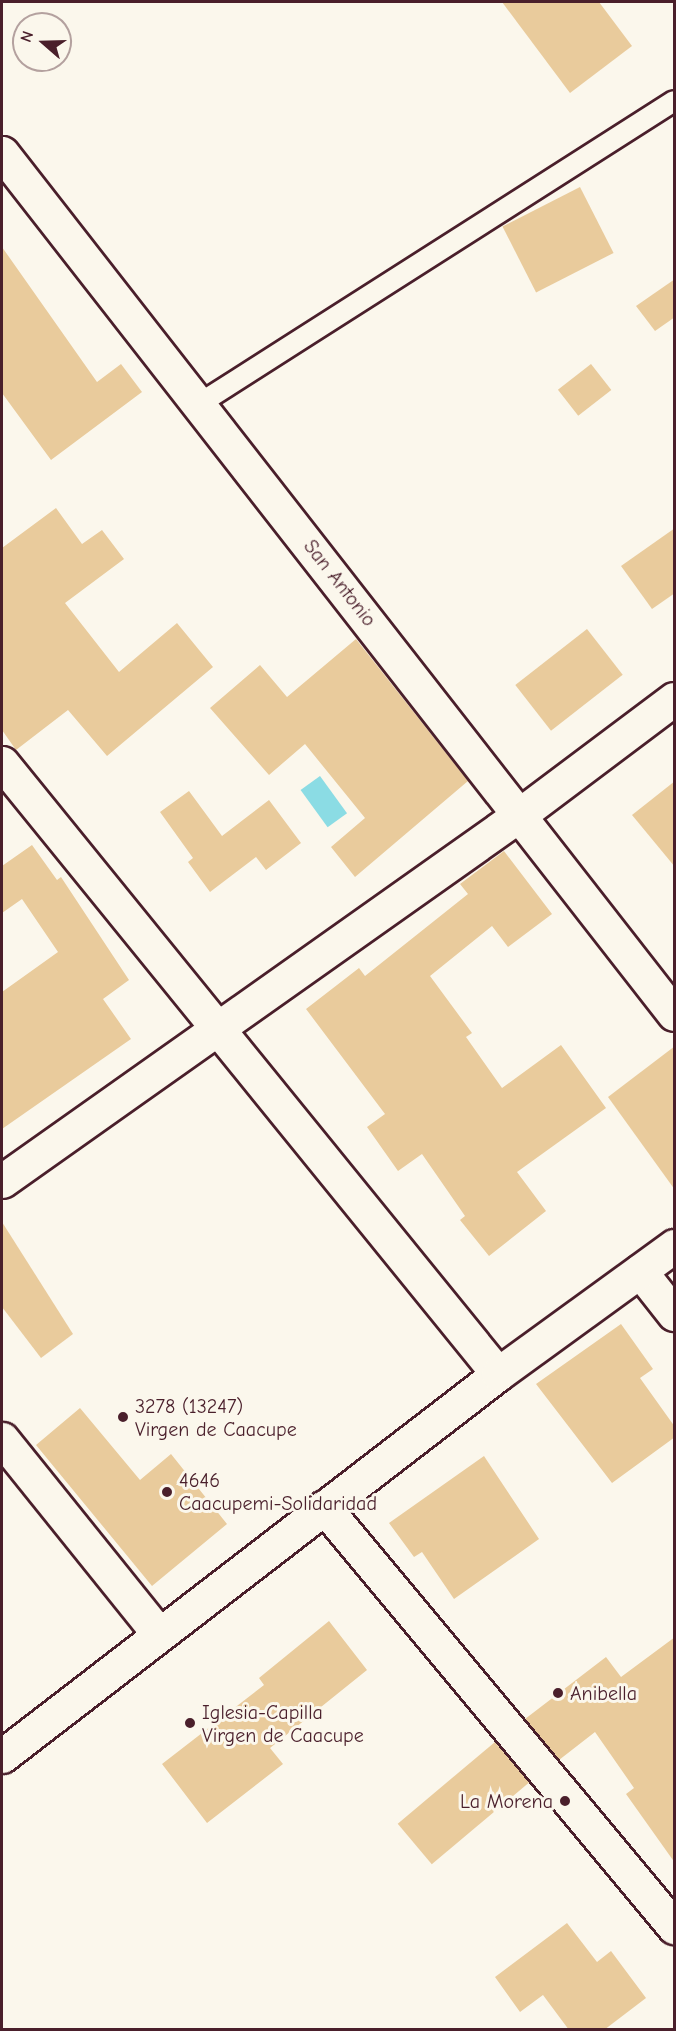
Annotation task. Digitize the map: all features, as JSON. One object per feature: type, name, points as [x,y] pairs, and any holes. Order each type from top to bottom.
[{"type":"street","name":"San Antonio","points":[[2,153],[522,813],[675,1014]]},
{"type":"street","points":[[2,1181],[217,1025],[522,813],[675,699]]},
{"type":"street","points":[[2,763],[498,1374]]},
{"type":"street","points":[[2,1756],[498,1374],[675,1246]]},
{"type":"street","points":[[640,1271],[675,1314]]},
{"type":"street","points":[[2,1438],[159,1635]]},
{"type":"street","points":[[324,1507],[675,1927]]},
{"type":"lane","points":[[199,404],[675,100]]},
{"type":"water","points":[[320,776],[347,813],[328,827],[301,790]]},
{"type":"building","points":[[502,2],[599,2],[632,46],[570,93]]},
{"type":"building","points":[[580,187],[614,253],[536,292],[502,226]]},
{"type":"building","points":[[2,247],[97,382],[121,364],[142,392],[51,460],[2,393]]},
{"type":"building","points":[[675,279],[675,317],[655,331],[636,306]]},
{"type":"building","points":[[591,364],[611,390],[578,416],[558,390]]},
{"type":"building","points":[[56,508],[82,544],[102,530],[124,559],[65,603],[119,672],[177,623],[213,667],[107,756],[68,710],[16,750],[2,730],[2,548]]},
{"type":"building","points":[[675,528],[675,593],[652,609],[621,566]]},
{"type":"building","points":[[587,629],[623,675],[551,731],[515,685]]},
{"type":"building","points":[[356,639],[468,781],[355,877],[331,847],[365,818],[305,744],[269,775],[210,708],[260,665],[287,697]]},
{"type":"building","points":[[675,781],[675,867],[632,815]]},
{"type":"building","points":[[189,791],[222,836],[269,800],[301,843],[266,870],[256,857],[210,892],[188,862],[193,858],[160,812]]},
{"type":"building","points":[[32,845],[57,880],[61,877],[129,980],[103,999],[131,1039],[2,1129],[2,992],[58,952],[22,899],[2,913],[2,866]]},
{"type":"building","points":[[504,851],[552,914],[508,947],[492,926],[430,976],[472,1033],[466,1037],[502,1088],[561,1045],[606,1108],[517,1172],[546,1211],[489,1256],[460,1220],[465,1216],[422,1154],[398,1171],[367,1127],[385,1114],[306,1009],[359,968],[365,976],[468,894],[460,884]]},
{"type":"building","points":[[675,1046],[675,1190],[608,1097]]},
{"type":"building","points":[[2,1222],[73,1334],[41,1358],[2,1307]]},
{"type":"building","points":[[621,1324],[653,1369],[640,1378],[675,1427],[675,1437],[612,1483],[536,1384]]},
{"type":"building","points":[[80,1408],[140,1480],[171,1454],[227,1524],[152,1586],[36,1445]]},
{"type":"building","points":[[484,1456],[539,1539],[454,1599],[422,1552],[414,1557],[389,1523]]},
{"type":"building","points":[[329,1621],[367,1670],[270,1748],[283,1764],[207,1823],[162,1764],[264,1685],[259,1678]]},
{"type":"building","points":[[675,1637],[675,1863],[626,1794],[634,1788],[595,1732],[559,1760],[525,1719],[606,1657],[621,1677]]},
{"type":"building","points":[[495,1742],[529,1783],[432,1864],[398,1824]]},
{"type":"building","points":[[567,1923],[597,1962],[611,1951],[646,1998],[604,2030],[569,2030],[543,1995],[520,2012],[495,1977]]},
{"type":"place","name":"3278 (13247) Virgen de Caacupe","points":[[123,1417]]},
{"type":"place","name":"4646 Caacupemi-Solidaridad","points":[[167,1492]]},
{"type":"place","name":"Anibella","points":[[558,1693]]},
{"type":"place","name":"Iglesia-Capilla Virgen de Caacupe","points":[[190,1723]]},
{"type":"place","name":"La Morena","points":[[565,1801]]}]
